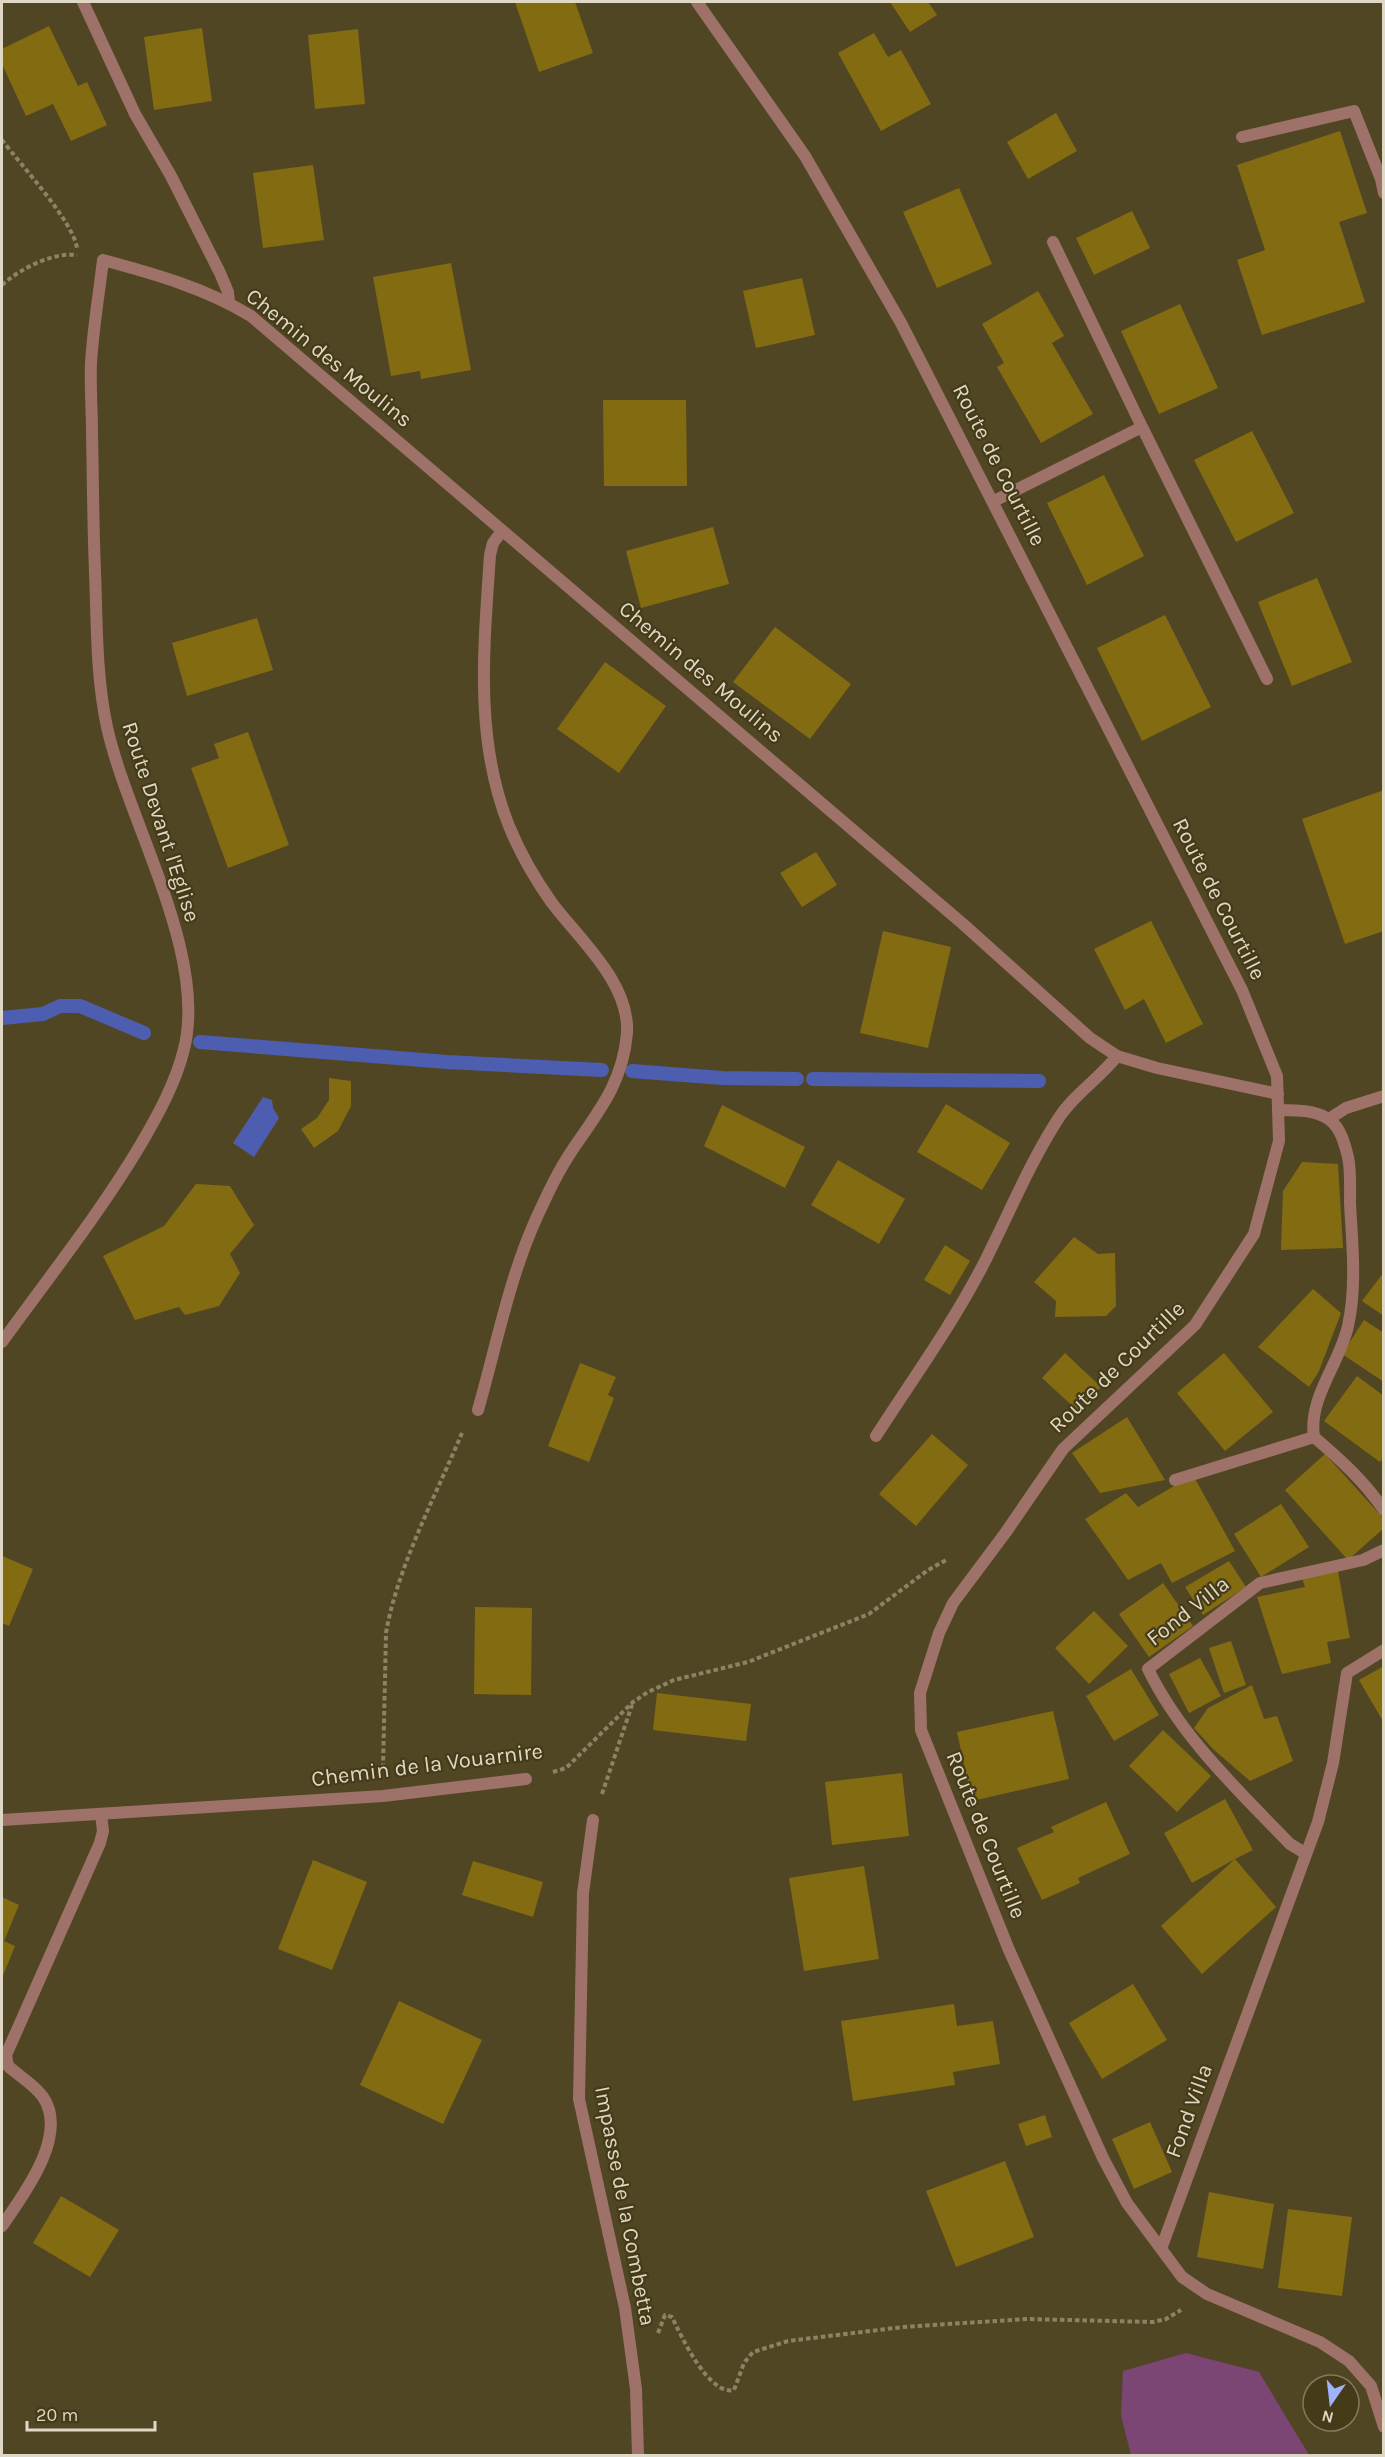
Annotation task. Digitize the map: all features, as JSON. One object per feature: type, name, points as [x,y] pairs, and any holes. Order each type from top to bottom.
[{"type":"street","points":[[83,2],[135,114],[171,176],[220,273],[228,292],[229,302]]},
{"type":"street","name":"Route de Courtille","points":[[697,2],[805,156],[901,323],[1242,990],[1277,1076],[1280,1141],[1254,1233],[1195,1325],[1063,1449],[1006,1532],[953,1603],[939,1634],[920,1693],[921,1730],[1009,1950],[1102,2158],[1127,2203],[1182,2277],[1207,2294],[1320,2342],[1349,2361],[1371,2386],[1383,2427]]},
{"type":"street","points":[[1242,137],[1354,111],[1381,179],[1383,193]]},
{"type":"street","points":[[1053,242],[1142,428],[1268,679]]},
{"type":"street","name":"Chemin des Moulins","points":[[103,260],[190,286],[229,302],[251,316],[963,924],[1090,1038],[1117,1056],[1157,1068],[1278,1094]]},
{"type":"street","name":"Route Devant l'Eglise","points":[[2,1342],[118,1183],[153,1123],[181,1058],[189,1014],[185,968],[167,906],[130,804],[108,728],[99,680],[93,531],[91,365],[103,260]]},
{"type":"street","points":[[994,501],[1142,428]]},
{"type":"street","points":[[478,1410],[520,1257],[553,1184],[607,1101],[616,1080],[627,1032],[625,1012],[605,968],[553,904],[538,881],[521,853],[500,803],[489,753],[484,683],[490,555],[493,543],[502,531]]},
{"type":"street","points":[[876,1436],[978,1274],[1021,1183],[1058,1118],[1077,1094],[1106,1070],[1117,1056]]},
{"type":"street","points":[[1329,1119],[1346,1108],[1383,1096]]},
{"type":"street","points":[[1278,1110],[1317,1112],[1329,1119],[1342,1136],[1348,1159],[1353,1300],[1348,1327],[1312,1421],[1314,1437],[1350,1468],[1383,1510]]},
{"type":"street","points":[[1175,1480],[1314,1437]]},
{"type":"street","name":"Fond Villa","points":[[1305,1852],[1290,1844],[1186,1732],[1162,1699],[1148,1669],[1260,1583],[1363,1560],[1383,1550]]},
{"type":"street","name":"Fond Villa","points":[[1161,2249],[1327,1791],[1347,1673],[1383,1650]]},
{"type":"street","name":"Chemin de la Vouarnire","points":[[2,1820],[383,1796],[526,1779]]},
{"type":"street","points":[[2,2226],[33,2176],[46,2150],[52,2130],[50,2110],[42,2094],[8,2066],[6,2055],[100,1843],[103,1831],[101,1814]]},
{"type":"street","name":"Impasse de la Combetta","points":[[593,1820],[583,1893],[579,2099],[625,2308],[636,2390],[638,2456]]},
{"type":"path","points":[[2,140],[65,222],[76,240],[78,255]]},
{"type":"path","points":[[2,285],[39,262],[68,254],[103,260]]},
{"type":"path","points":[[383,1796],[386,1633],[389,1616],[407,1563],[466,1424],[478,1410]]},
{"type":"path","name":"Chemin de la Vouarnire","points":[[526,1779],[566,1768],[633,1702],[648,1692],[674,1680],[748,1662],[869,1614],[928,1570],[955,1555]]},
{"type":"path","points":[[593,1820],[633,1702]]},
{"type":"path","points":[[657,2337],[664,2315],[672,2317],[690,2354],[718,2388],[727,2392],[734,2390],[744,2363],[753,2352],[788,2341],[903,2327],[1026,2319],[1154,2322],[1166,2319],[1207,2294]]},
{"type":"shaded area","points":[[1186,2353],[1259,2372],[1309,2455],[1131,2455],[1121,2415],[1123,2371]]},
{"type":"water","points":[[263,1097],[272,1100],[273,1108],[279,1118],[254,1157],[233,1143]]},
{"type":"building","points":[[515,2],[575,2],[593,53],[539,72]]},
{"type":"building","points":[[890,2],[928,2],[937,15],[910,32]]},
{"type":"building","points":[[49,26],[78,86],[87,82],[107,125],[71,141],[53,104],[26,116],[2,64],[2,49]]},
{"type":"building","points":[[202,28],[212,101],[154,110],[144,37]]},
{"type":"building","points":[[358,29],[365,104],[315,109],[308,35]]},
{"type":"building","points":[[874,33],[888,57],[901,50],[931,104],[881,131],[838,53]]},
{"type":"building","points":[[1056,113],[1077,151],[1028,179],[1007,142]]},
{"type":"building","points":[[1340,131],[1367,213],[1339,222],[1365,302],[1262,335],[1237,260],[1265,250],[1237,165]]},
{"type":"building","points":[[313,165],[324,240],[263,248],[253,173]]},
{"type":"building","points":[[959,188],[992,264],[937,288],[903,212]]},
{"type":"building","points":[[1132,211],[1150,248],[1094,275],[1076,238]]},
{"type":"building","points":[[451,263],[471,370],[421,379],[420,371],[391,376],[373,277]]},
{"type":"building","points":[[802,278],[815,335],[756,348],[743,291]]},
{"type":"building","points":[[1038,291],[1064,336],[1052,343],[1093,414],[1041,443],[997,367],[1004,363],[982,324]]},
{"type":"building","points":[[1180,304],[1218,388],[1159,414],[1121,331]]},
{"type":"building","points":[[603,400],[686,400],[687,486],[604,486]]},
{"type":"building","points":[[1252,431],[1294,513],[1236,542],[1194,460]]},
{"type":"building","points":[[1104,475],[1144,556],[1087,585],[1047,503]]},
{"type":"building","points":[[713,527],[729,584],[641,608],[626,551]]},
{"type":"building","points":[[1317,578],[1352,662],[1292,686],[1258,602]]},
{"type":"building","points":[[1165,615],[1211,707],[1142,741],[1097,648]]},
{"type":"building","points":[[257,618],[273,670],[187,696],[172,643]]},
{"type":"building","points":[[775,627],[851,684],[810,739],[733,682]]},
{"type":"building","points":[[605,662],[666,706],[619,773],[557,729]]},
{"type":"building","points":[[248,732],[289,845],[228,868],[191,768],[219,758],[214,744]]},
{"type":"building","points":[[1384,790],[1384,931],[1345,944],[1302,819]]},
{"type":"building","points":[[816,852],[837,885],[802,907],[780,873]]},
{"type":"building","points":[[1151,921],[1203,1024],[1166,1043],[1144,999],[1125,1010],[1094,949]]},
{"type":"building","points":[[883,931],[951,947],[928,1048],[860,1033]]},
{"type":"building","points":[[329,1078],[351,1081],[351,1106],[338,1131],[314,1148],[301,1129],[317,1118],[329,1100]]},
{"type":"building","points":[[946,1104],[1010,1143],[982,1190],[917,1152]]},
{"type":"building","points":[[722,1105],[805,1147],[785,1188],[704,1146]]},
{"type":"building","points":[[838,1160],[905,1199],[879,1244],[811,1205]]},
{"type":"building","points":[[1302,1162],[1338,1164],[1343,1248],[1281,1250],[1283,1191]]},
{"type":"building","points":[[196,1184],[230,1186],[254,1225],[230,1254],[240,1273],[219,1306],[185,1315],[179,1307],[135,1320],[103,1256],[164,1226]]},
{"type":"building","points":[[1074,1237],[1098,1254],[1115,1253],[1116,1306],[1106,1316],[1055,1317],[1056,1301],[1034,1282]]},
{"type":"building","points":[[945,1245],[970,1261],[950,1295],[924,1280]]},
{"type":"building","points":[[1384,1272],[1384,1316],[1362,1301]]},
{"type":"building","points":[[1313,1289],[1341,1313],[1319,1371],[1309,1387],[1258,1347]]},
{"type":"building","points":[[1364,1320],[1384,1333],[1384,1382],[1342,1354]]},
{"type":"building","points":[[1065,1353],[1101,1387],[1078,1411],[1042,1378]]},
{"type":"building","points":[[1224,1353],[1273,1412],[1225,1451],[1177,1393]]},
{"type":"building","points":[[580,1363],[616,1377],[608,1395],[614,1398],[589,1462],[548,1446]]},
{"type":"building","points":[[1357,1376],[1384,1396],[1384,1457],[1380,1462],[1324,1421]]},
{"type":"building","points":[[1127,1417],[1165,1480],[1100,1493],[1072,1453]]},
{"type":"building","points":[[932,1434],[968,1465],[916,1526],[879,1494]]},
{"type":"building","points":[[1325,1454],[1384,1519],[1384,1528],[1348,1560],[1285,1490]]},
{"type":"building","points":[[1193,1475],[1235,1551],[1172,1583],[1161,1563],[1128,1580],[1085,1519],[1126,1493],[1138,1507]]},
{"type":"building","points":[[1281,1504],[1309,1547],[1261,1577],[1234,1534]]},
{"type":"building","points":[[2,1556],[33,1569],[9,1626],[2,1623]]},
{"type":"building","points":[[1229,1561],[1246,1587],[1203,1615],[1185,1587]]},
{"type":"building","points":[[1338,1571],[1350,1638],[1327,1642],[1331,1663],[1282,1674],[1257,1597],[1305,1587],[1301,1575]]},
{"type":"building","points":[[1163,1583],[1193,1626],[1149,1657],[1119,1614]]},
{"type":"building","points":[[475,1607],[532,1608],[531,1695],[474,1694]]},
{"type":"building","points":[[1094,1611],[1128,1646],[1089,1684],[1055,1648]]},
{"type":"building","points":[[1231,1641],[1246,1685],[1224,1693],[1209,1648]]},
{"type":"building","points":[[1200,1658],[1221,1696],[1189,1713],[1169,1674]]},
{"type":"building","points":[[1384,1666],[1384,1723],[1359,1680]]},
{"type":"building","points":[[1131,1669],[1159,1715],[1114,1741],[1086,1696]]},
{"type":"building","points":[[1252,1685],[1264,1719],[1277,1716],[1293,1761],[1250,1781],[1213,1749],[1194,1728],[1208,1708]]},
{"type":"building","points":[[657,1693],[751,1704],[746,1741],[653,1730]]},
{"type":"building","points":[[1053,1711],[1069,1779],[972,1801],[957,1732]]},
{"type":"building","points":[[1163,1730],[1211,1776],[1177,1812],[1129,1766]]},
{"type":"building","points":[[902,1773],[909,1836],[832,1845],[825,1782]]},
{"type":"building","points":[[1225,1799],[1253,1850],[1192,1883],[1164,1833]]},
{"type":"building","points":[[1106,1802],[1130,1854],[1078,1878],[1080,1883],[1042,1900],[1017,1848],[1054,1832],[1051,1827]]},
{"type":"building","points":[[1235,1859],[1276,1907],[1202,1974],[1161,1926]]},
{"type":"building","points":[[313,1860],[367,1882],[332,1970],[278,1949]]},
{"type":"building","points":[[473,1861],[543,1882],[533,1917],[462,1895]]},
{"type":"building","points":[[864,1866],[879,1959],[804,1971],[789,1878]]},
{"type":"building","points":[[2,1897],[19,1905],[4,1941],[15,1946],[2,1978]]},
{"type":"building","points":[[1133,1984],[1167,2040],[1102,2079],[1069,2023]]},
{"type":"building","points":[[399,2001],[482,2040],[443,2124],[360,2085]]},
{"type":"building","points":[[954,2004],[957,2026],[993,2021],[1000,2064],[953,2072],[955,2085],[853,2101],[841,2021]]},
{"type":"building","points":[[1045,2115],[1052,2137],[1026,2146],[1018,2124]]},
{"type":"building","points":[[1150,2122],[1172,2172],[1134,2189],[1112,2139]]},
{"type":"building","points":[[1005,2161],[1034,2237],[956,2267],[926,2191]]},
{"type":"building","points":[[1209,2192],[1274,2204],[1263,2269],[1197,2257]]},
{"type":"building","points":[[61,2196],[119,2230],[90,2277],[33,2243]]},
{"type":"building","points":[[1288,2209],[1352,2217],[1342,2296],[1278,2288]]},
{"type":"waterway","points":[[2,1018],[43,1014],[60,1006],[80,1006],[144,1033]]},
{"type":"waterway","points":[[200,1042],[447,1062],[602,1070]]},
{"type":"waterway","points":[[632,1071],[722,1078],[797,1079]]},
{"type":"waterway","points":[[813,1079],[1039,1081]]}]
